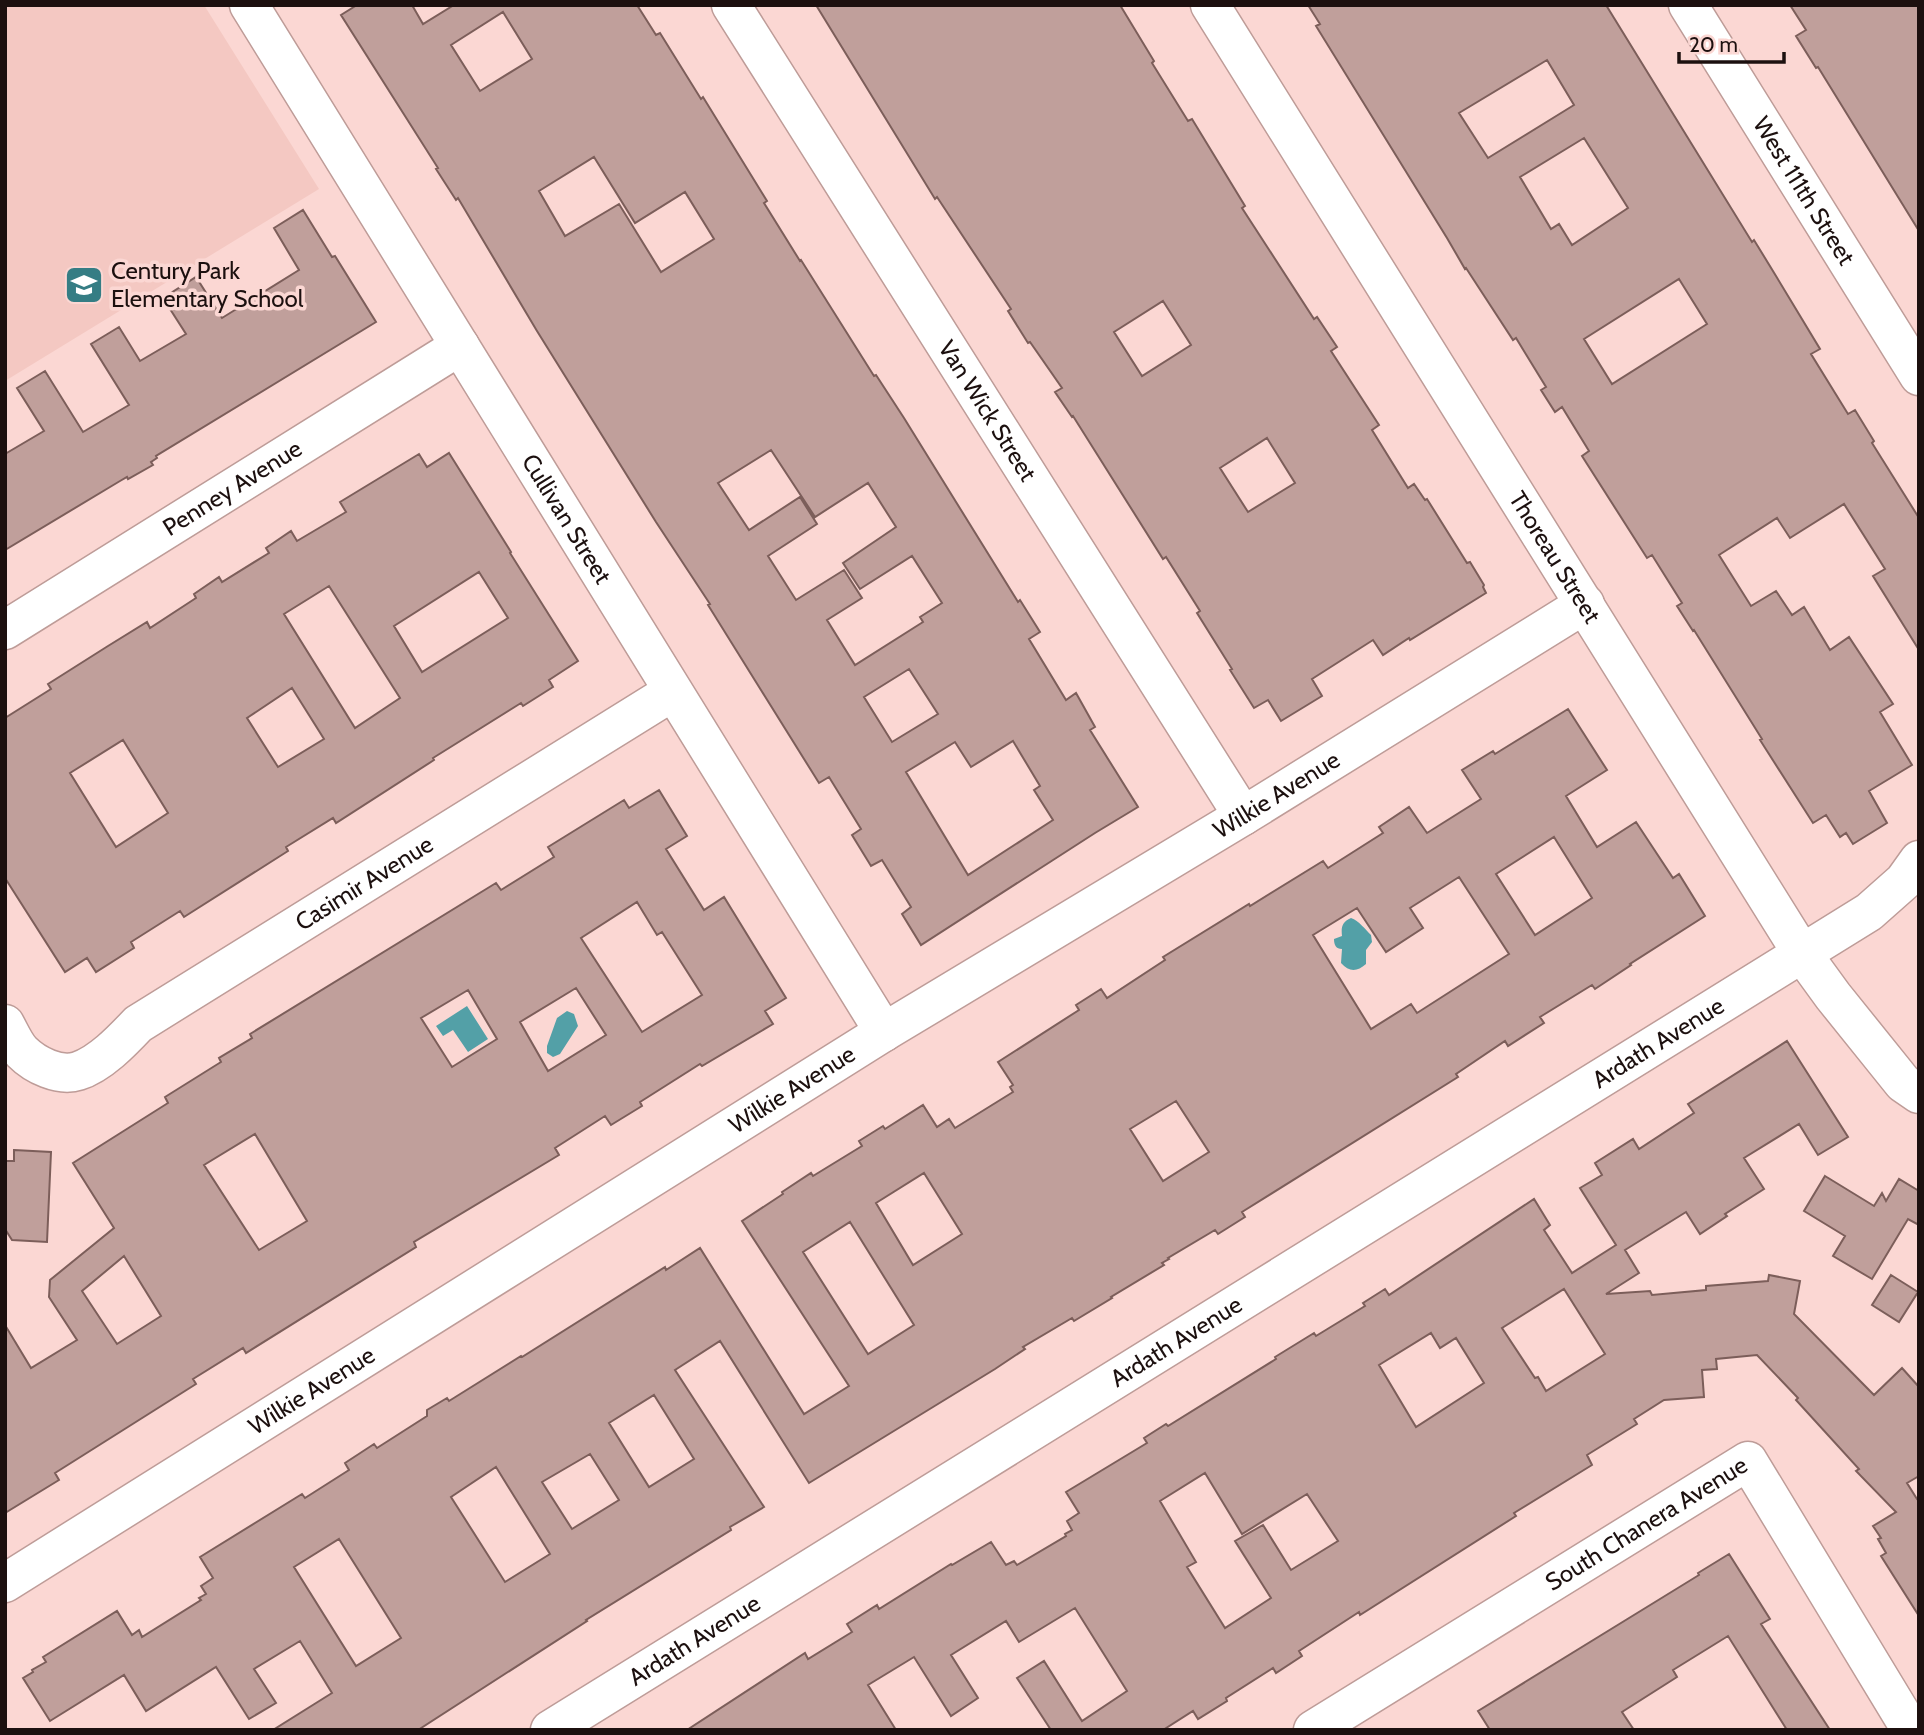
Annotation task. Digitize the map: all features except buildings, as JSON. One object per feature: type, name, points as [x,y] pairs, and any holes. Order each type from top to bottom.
[{"type":"street","name":"Cullivan Street","points":[[249,5],[884,1032]]},
{"type":"street","name":"Van Wick Street","points":[[731,5],[1243,816]]},
{"type":"street","name":"Thoreau Street","points":[[1210,5],[1801,952],[1903,1083],[1919,1094]]},
{"type":"street","name":"West 111th Street","points":[[1688,5],[1919,376]]},
{"type":"street","name":"Penney Avenue","points":[[5,630],[460,346]]},
{"type":"street","name":"Wilkie Avenue","points":[[5,1583],[884,1032],[1243,816],[1586,604]]},
{"type":"street","name":"Casimir Avenue","points":[[5,1024],[20,1051],[39,1065],[59,1072],[76,1072],[118,1046],[138,1024],[672,692]]},
{"type":"street","points":[[1801,952],[1869,912],[1904,881],[1919,860]]},
{"type":"street","name":"Ardath Avenue","points":[[550,1730],[1801,952]]},
{"type":"street","name":"South Chanera Avenue","points":[[1312,1730],[1748,1461],[1911,1730]]},
{"type":"shaded area","name":"Century Park Elementary School","points":[[5,5],[204,5],[319,189],[5,381]]},
{"type":"water","points":[[1351,918],[1371,935],[1372,942],[1366,950],[1366,964],[1353,970],[1341,963],[1342,949],[1334,943],[1334,939],[1342,936],[1343,925]]},
{"type":"water","points":[[467,1006],[488,1039],[468,1052],[453,1030],[443,1036],[436,1026]]},
{"type":"water","points":[[567,1011],[574,1014],[578,1026],[560,1054],[553,1057],[547,1053],[547,1046],[557,1018]]},
{"type":"place","name":"Century Park Elementary School","points":[[84,285]]}]
